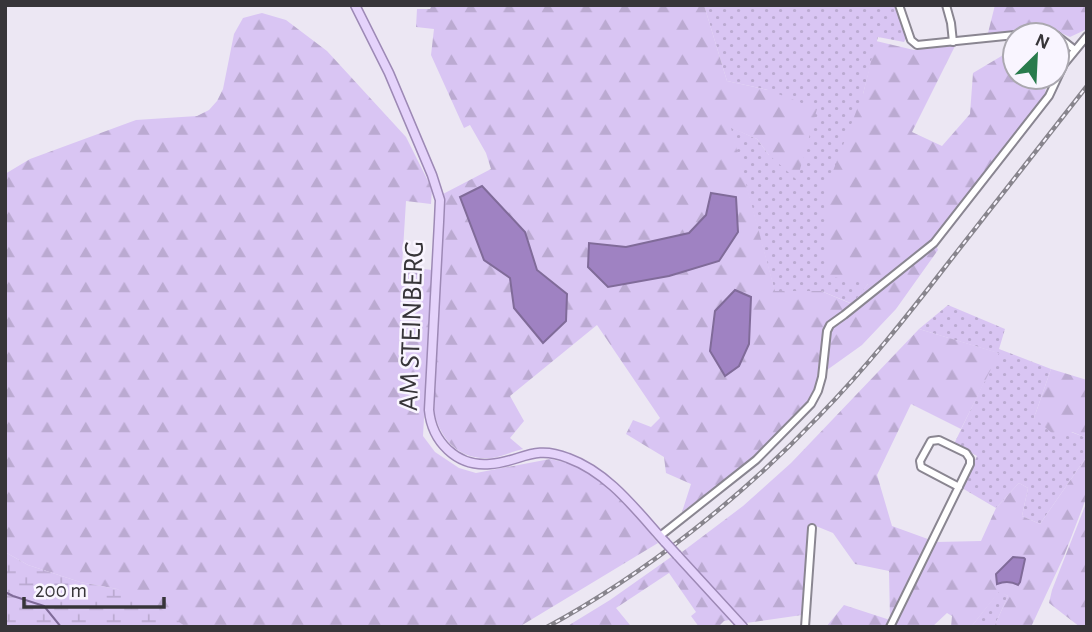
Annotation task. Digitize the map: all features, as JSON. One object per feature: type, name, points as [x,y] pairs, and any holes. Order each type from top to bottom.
[{"type":"main road","name":"AM STEINBERG","points":[[355,5],[385,63],[440,200],[429,410],[437,438],[453,455],[474,464],[497,463],[536,452],[558,454],[586,466],[605,478],[743,627]]},
{"type":"street","points":[[899,5],[913,43],[921,45],[1001,37]]},
{"type":"street","points":[[946,5],[953,42]]},
{"type":"street","points":[[662,539],[756,460],[811,404],[820,383],[830,324],[934,243],[1049,96],[1064,64],[1087,36]]},
{"type":"street","points":[[1071,47],[1075,50]]},
{"type":"street","points":[[890,627],[970,464],[966,453],[939,440],[931,441],[920,466],[959,486]]},
{"type":"street","points":[[805,627],[813,528]]},
{"type":"green space","points":[[432,5],[704,5],[727,81],[768,90],[817,109],[797,180],[769,155],[757,139],[731,128],[775,291],[821,291],[852,304],[868,284],[828,276],[824,194],[863,94],[876,41],[914,50],[956,44],[912,132],[942,146],[970,114],[973,73],[1001,56],[1001,91],[1045,91],[1045,94],[934,239],[938,250],[896,309],[862,345],[820,375],[806,405],[742,467],[682,512],[691,484],[666,473],[664,457],[626,434],[633,420],[651,427],[660,418],[597,325],[510,396],[524,421],[510,438],[523,449],[492,458],[470,456],[453,446],[441,431],[434,411],[443,194],[491,169],[486,153],[470,125],[464,128],[431,55],[434,29],[416,27],[417,9],[430,9]],"holes":[[[482,186],[525,232],[537,270],[567,294],[543,342],[514,308],[510,278],[484,260],[460,197]],[[706,215],[669,276],[589,243],[626,247],[689,233]]]},
{"type":"green space","points":[[704,5],[896,5],[906,38],[904,42],[878,37],[863,94],[868,284],[853,304],[821,291],[775,292],[730,127],[757,139],[769,155],[768,90],[727,81]]},
{"type":"green space","points":[[995,5],[1087,5],[1087,29],[1071,37],[1071,21],[1001,21],[1001,32],[988,33]]},
{"type":"green space","points":[[262,13],[286,20],[327,51],[406,137],[432,189],[431,204],[406,201],[402,266],[432,270],[423,436],[435,452],[459,468],[476,473],[550,459],[589,471],[610,487],[651,531],[658,543],[519,627],[186,627],[117,589],[80,582],[28,565],[5,552],[5,174],[30,159],[136,120],[197,116],[209,110],[223,89],[234,34],[243,18]]},
{"type":"green space","points":[[948,305],[1005,329],[999,349],[1051,369],[1034,418],[1087,438],[1087,456],[1040,524],[1022,516],[1028,488],[1019,483],[996,508],[962,488],[977,456],[954,444],[998,353],[919,329]]},
{"type":"green space","points":[[919,329],[999,353],[961,429],[911,404],[877,475],[892,526],[936,542],[981,541],[996,508],[1019,483],[1028,488],[1022,516],[1040,524],[1087,456],[1087,496],[1064,556],[1031,627],[994,627],[1008,596],[999,592],[971,627],[951,627],[952,616],[947,613],[932,627],[826,627],[844,605],[890,620],[889,571],[855,564],[833,533],[811,524],[802,615],[746,623],[682,552],[743,506],[791,463]]},
{"type":"green space","points":[[1051,369],[1087,380],[1087,438],[1072,432],[1059,439],[1034,418]]},
{"type":"green space","points":[[1087,501],[1087,627],[1080,627],[1049,603]]},
{"type":"green space","points":[[5,552],[28,565],[80,582],[117,589],[156,605],[186,627],[5,627]]},
{"type":"green space","points":[[671,557],[740,627],[736,627],[729,620],[718,627],[699,627],[691,616],[696,612],[669,573],[616,608],[630,625],[627,627],[566,627],[610,600]]},
{"type":"green space","points":[[999,591],[1008,596],[994,627],[971,627]]},
{"type":"shaded area","points":[[482,186],[525,232],[537,270],[567,294],[566,321],[543,343],[514,308],[510,278],[484,260],[460,197]]},
{"type":"shaded area","points":[[711,193],[736,197],[738,232],[719,261],[669,276],[608,287],[588,267],[589,243],[626,247],[689,233],[706,215]]},
{"type":"shaded area","points":[[735,290],[751,297],[749,344],[739,366],[725,376],[710,351],[715,311]]},
{"type":"shaded area","points":[[1013,557],[1025,559],[1020,582],[1018,585],[1008,582],[997,584],[996,574]]},
{"type":"waterway","points":[[5,592],[44,606],[61,627]]},
{"type":"railway","points":[[547,627],[620,583],[691,532],[758,476],[789,446],[886,341],[1087,86]]}]
